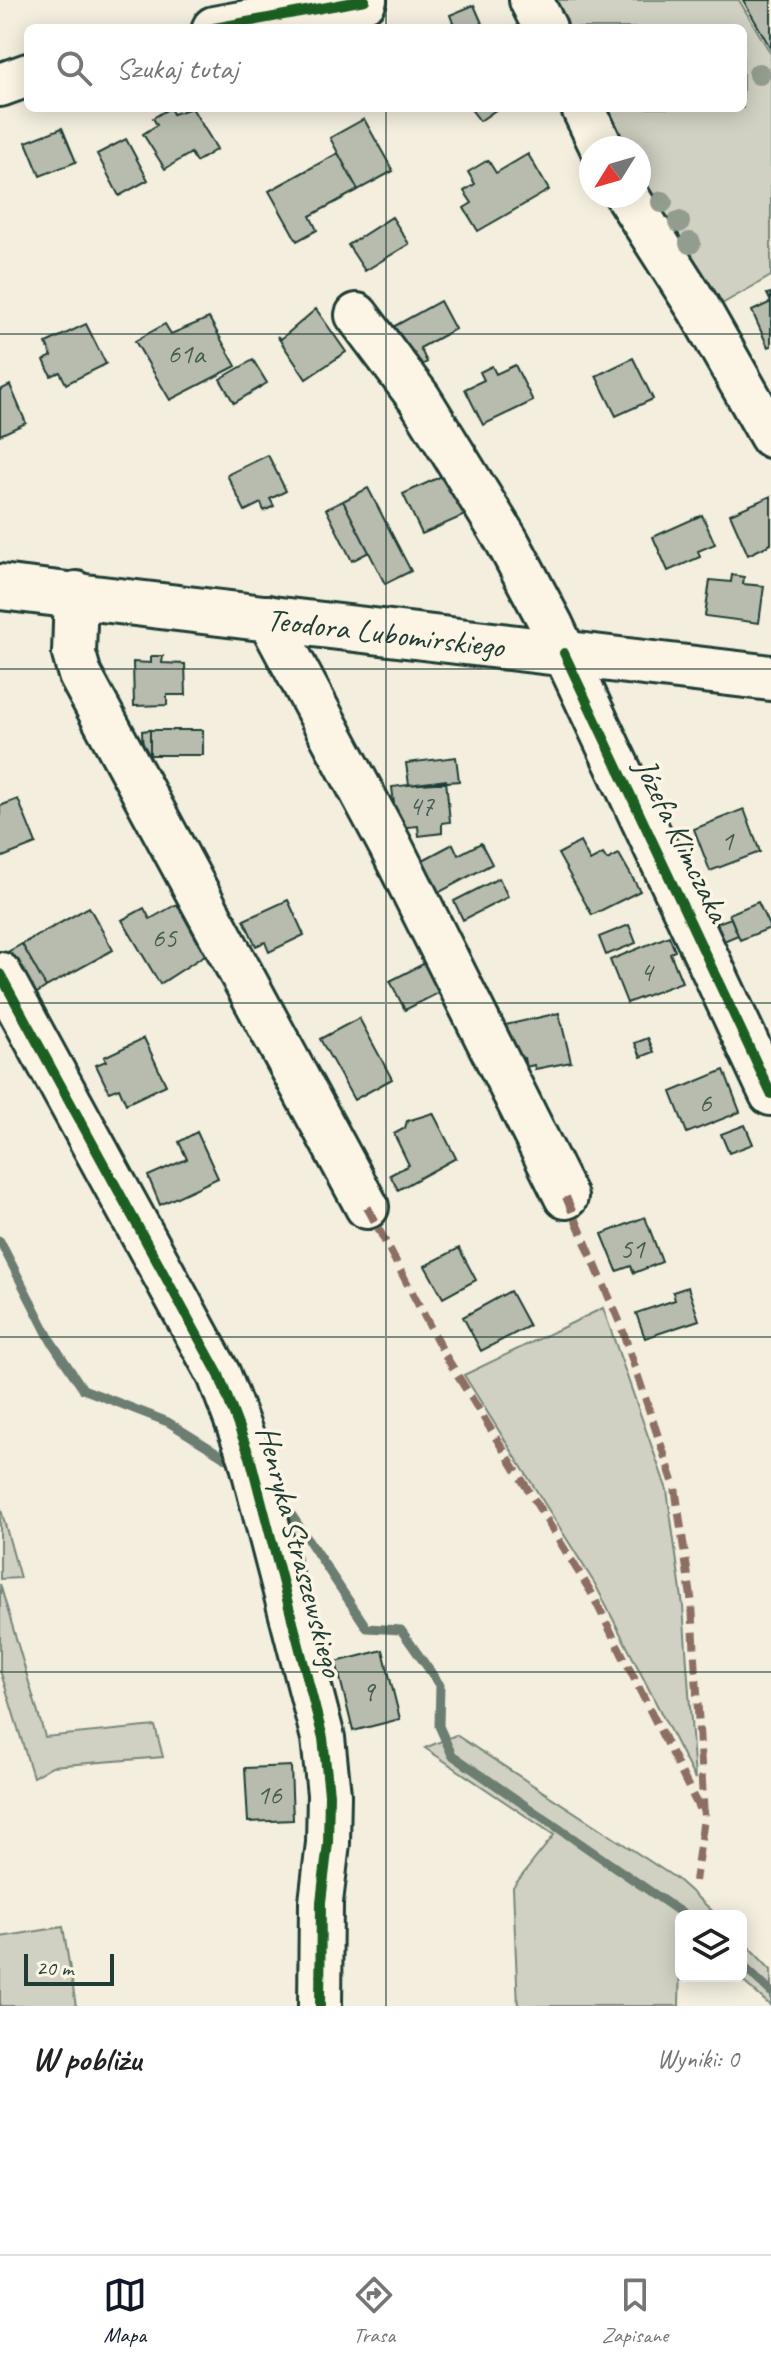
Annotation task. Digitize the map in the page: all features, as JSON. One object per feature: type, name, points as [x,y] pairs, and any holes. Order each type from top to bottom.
[{"type":"highway","name":"Teodora Lubomirskiego","points":[[0,587],[76,593],[771,678]]},
{"type":"street","points":[[223,17],[365,0]]},
{"type":"street","points":[[531,0],[543,24]]},
{"type":"street","points":[[0,85],[24,76]]},
{"type":"street","points":[[585,112],[596,136]]},
{"type":"street","points":[[635,208],[699,309],[771,436]]},
{"type":"street","name":"Józefa Klimczaka","points":[[357,315],[419,398],[507,541],[564,653],[771,1094]]},
{"type":"street","points":[[76,593],[74,654],[80,675],[367,1207]]},
{"type":"street","points":[[268,617],[390,845],[566,1197]]},
{"type":"street","name":"Henryka Straszewskiego","points":[[0,974],[219,1375],[250,1457],[323,1738],[329,1794],[328,1843],[321,1902],[320,2006]]},
{"type":"shaded area","points":[[539,0],[739,0],[771,54],[771,276],[713,309],[647,208],[651,208],[651,136],[607,136],[595,112],[747,112],[747,24],[551,24]]},
{"type":"shaded area","points":[[603,1308],[667,1490],[683,1606],[695,1779],[595,1584],[464,1375]]},
{"type":"shaded area","points":[[0,1506],[20,1578],[0,1579]]},
{"type":"shaded area","points":[[0,1584],[45,1737],[155,1726],[163,1757],[52,1766],[33,1777],[0,1670]]},
{"type":"shaded area","points":[[456,1735],[677,1879],[711,1910],[675,1910],[675,1982],[680,1982],[679,2006],[518,2006],[513,1887],[554,1835],[425,1748]]},
{"type":"shaded area","points":[[63,1927],[76,2006],[0,2006],[0,1937]]},
{"type":"shaded area","points":[[747,1945],[771,1970],[771,2006],[744,1982],[747,1982]]},
{"type":"building","points":[[743,0],[771,0],[771,49]]},
{"type":"building","points":[[474,5],[482,24],[453,24],[450,15]]},
{"type":"building","points":[[163,112],[194,112],[217,149],[196,162],[191,153],[165,169],[143,134],[157,125],[153,118]]},
{"type":"building","points":[[473,112],[493,112],[480,121]]},
{"type":"building","points":[[364,119],[393,171],[358,190],[330,138]]},
{"type":"building","points":[[62,128],[76,162],[40,176],[26,142]]},
{"type":"building","points":[[126,139],[148,180],[119,196],[97,154]]},
{"type":"building","points":[[338,153],[358,190],[310,216],[317,230],[297,241],[269,191]]},
{"type":"building","points":[[528,154],[549,190],[478,231],[464,208],[472,203],[464,191],[475,184],[468,172],[488,160],[496,173]]},
{"type":"building","points":[[392,217],[409,244],[365,271],[348,245]]},
{"type":"building","points":[[440,301],[455,329],[420,348],[427,362],[415,369],[393,327]]},
{"type":"building","points":[[771,302],[771,346],[768,347],[752,311]]},
{"type":"building","points":[[316,309],[346,352],[306,379],[277,336],[281,339]]},
{"type":"building","points":[[209,318],[236,366],[170,400],[135,341],[165,324],[171,334]]},
{"type":"building","points":[[86,324],[106,364],[66,384],[60,372],[51,376],[44,360],[52,356],[46,343]]},
{"type":"building","points":[[633,358],[653,399],[616,416],[596,376]]},
{"type":"building","points":[[253,360],[267,383],[234,403],[220,379]]},
{"type":"building","points":[[515,365],[533,401],[483,425],[465,389],[484,380],[480,372],[492,366],[496,374]]},
{"type":"building","points":[[10,385],[26,423],[0,435],[0,390]]},
{"type":"building","points":[[268,455],[286,491],[270,499],[274,506],[264,511],[261,503],[245,511],[227,475]]},
{"type":"building","points":[[446,474],[465,515],[422,534],[403,494]]},
{"type":"building","points":[[368,488],[411,571],[385,584],[343,501]]},
{"type":"building","points":[[771,496],[771,544],[748,555],[730,514]]},
{"type":"building","points":[[343,501],[369,552],[352,561],[326,509]]},
{"type":"building","points":[[702,515],[715,544],[698,551],[700,557],[668,571],[653,537]]},
{"type":"building","points":[[732,575],[744,577],[743,584],[764,586],[759,623],[705,616],[710,580],[731,582]]},
{"type":"building","points":[[151,656],[163,656],[162,663],[185,664],[186,695],[167,695],[167,705],[134,706],[133,662],[151,663]]},
{"type":"building","points":[[150,730],[150,755],[143,755],[142,731]]},
{"type":"building","points":[[150,730],[203,730],[203,755],[150,755]]},
{"type":"building","points":[[456,757],[459,781],[409,785],[406,763]]},
{"type":"building","points":[[446,780],[450,822],[442,823],[442,833],[419,836],[418,826],[397,828],[392,787]]},
{"type":"building","points":[[18,799],[36,844],[0,858],[0,806]]},
{"type":"building","points":[[744,809],[760,852],[710,871],[694,829]]},
{"type":"building","points":[[580,842],[590,861],[603,854],[607,860],[619,854],[640,891],[592,915],[558,854]]},
{"type":"building","points":[[481,843],[492,864],[438,893],[421,861],[453,844],[458,855]]},
{"type":"building","points":[[499,878],[508,897],[463,920],[454,901]]},
{"type":"building","points":[[288,900],[304,935],[269,952],[265,942],[256,946],[244,920]]},
{"type":"building","points":[[758,902],[770,928],[740,940],[729,914]]},
{"type":"building","points":[[177,904],[205,955],[160,984],[122,920],[144,908],[150,919]]},
{"type":"building","points":[[89,907],[113,950],[46,987],[22,944]]},
{"type":"building","points":[[731,918],[738,935],[724,941],[717,923]]},
{"type":"building","points":[[629,925],[636,943],[606,955],[599,937]]},
{"type":"building","points":[[669,936],[675,951],[670,953],[682,982],[627,1003],[610,960]]},
{"type":"building","points":[[22,944],[46,987],[31,997],[6,953]]},
{"type":"building","points":[[427,962],[442,991],[405,1010],[390,981]]},
{"type":"building","points":[[559,1013],[571,1062],[535,1069],[534,1065],[526,1067],[524,1058],[508,1062],[492,1028]]},
{"type":"building","points":[[359,1018],[392,1079],[354,1100],[320,1039]]},
{"type":"building","points":[[144,1038],[166,1085],[126,1104],[119,1088],[109,1092],[96,1065],[106,1061],[104,1057]]},
{"type":"building","points":[[648,1038],[654,1052],[641,1057],[635,1043]]},
{"type":"building","points":[[724,1070],[740,1112],[687,1133],[671,1092]]},
{"type":"building","points":[[433,1113],[456,1158],[398,1190],[390,1175],[409,1165],[394,1134],[405,1128],[407,1121]]},
{"type":"building","points":[[745,1125],[753,1144],[729,1153],[721,1134]]},
{"type":"building","points":[[197,1132],[218,1178],[160,1205],[148,1176],[187,1159],[179,1142]]},
{"type":"building","points":[[645,1217],[662,1262],[634,1273],[631,1266],[617,1271],[602,1234]]},
{"type":"building","points":[[459,1248],[476,1280],[443,1298],[425,1266]]},
{"type":"building","points":[[688,1287],[699,1320],[645,1338],[636,1313],[675,1300],[673,1292]]},
{"type":"building","points":[[510,1291],[529,1326],[481,1351],[463,1317]]},
{"type":"building","points":[[383,1650],[400,1719],[353,1731],[336,1662]]},
{"type":"building","points":[[291,1766],[293,1820],[248,1822],[245,1768]]},
{"type":"waterway","points":[[0,1241],[51,1341],[83,1389],[168,1422],[234,1463]]},
{"type":"waterway","points":[[277,1493],[367,1628],[401,1630],[440,1685],[439,1726],[452,1755],[677,1910]]},
{"type":"waterway","points":[[747,1970],[771,1992]]},
{"type":"marked path","points":[[566,1197],[620,1323],[675,1487],[692,1604],[704,1818],[695,1881]]},
{"type":"marked path","points":[[367,1207],[445,1355],[591,1592],[700,1810]]},
{"type":"cycle path","points":[[236,24],[365,0]]},
{"type":"cycle path","points":[[564,653],[771,1094]]},
{"type":"cycle path","points":[[0,974],[219,1375],[250,1457],[323,1738],[329,1794],[328,1843],[321,1902],[320,2006]]}]
